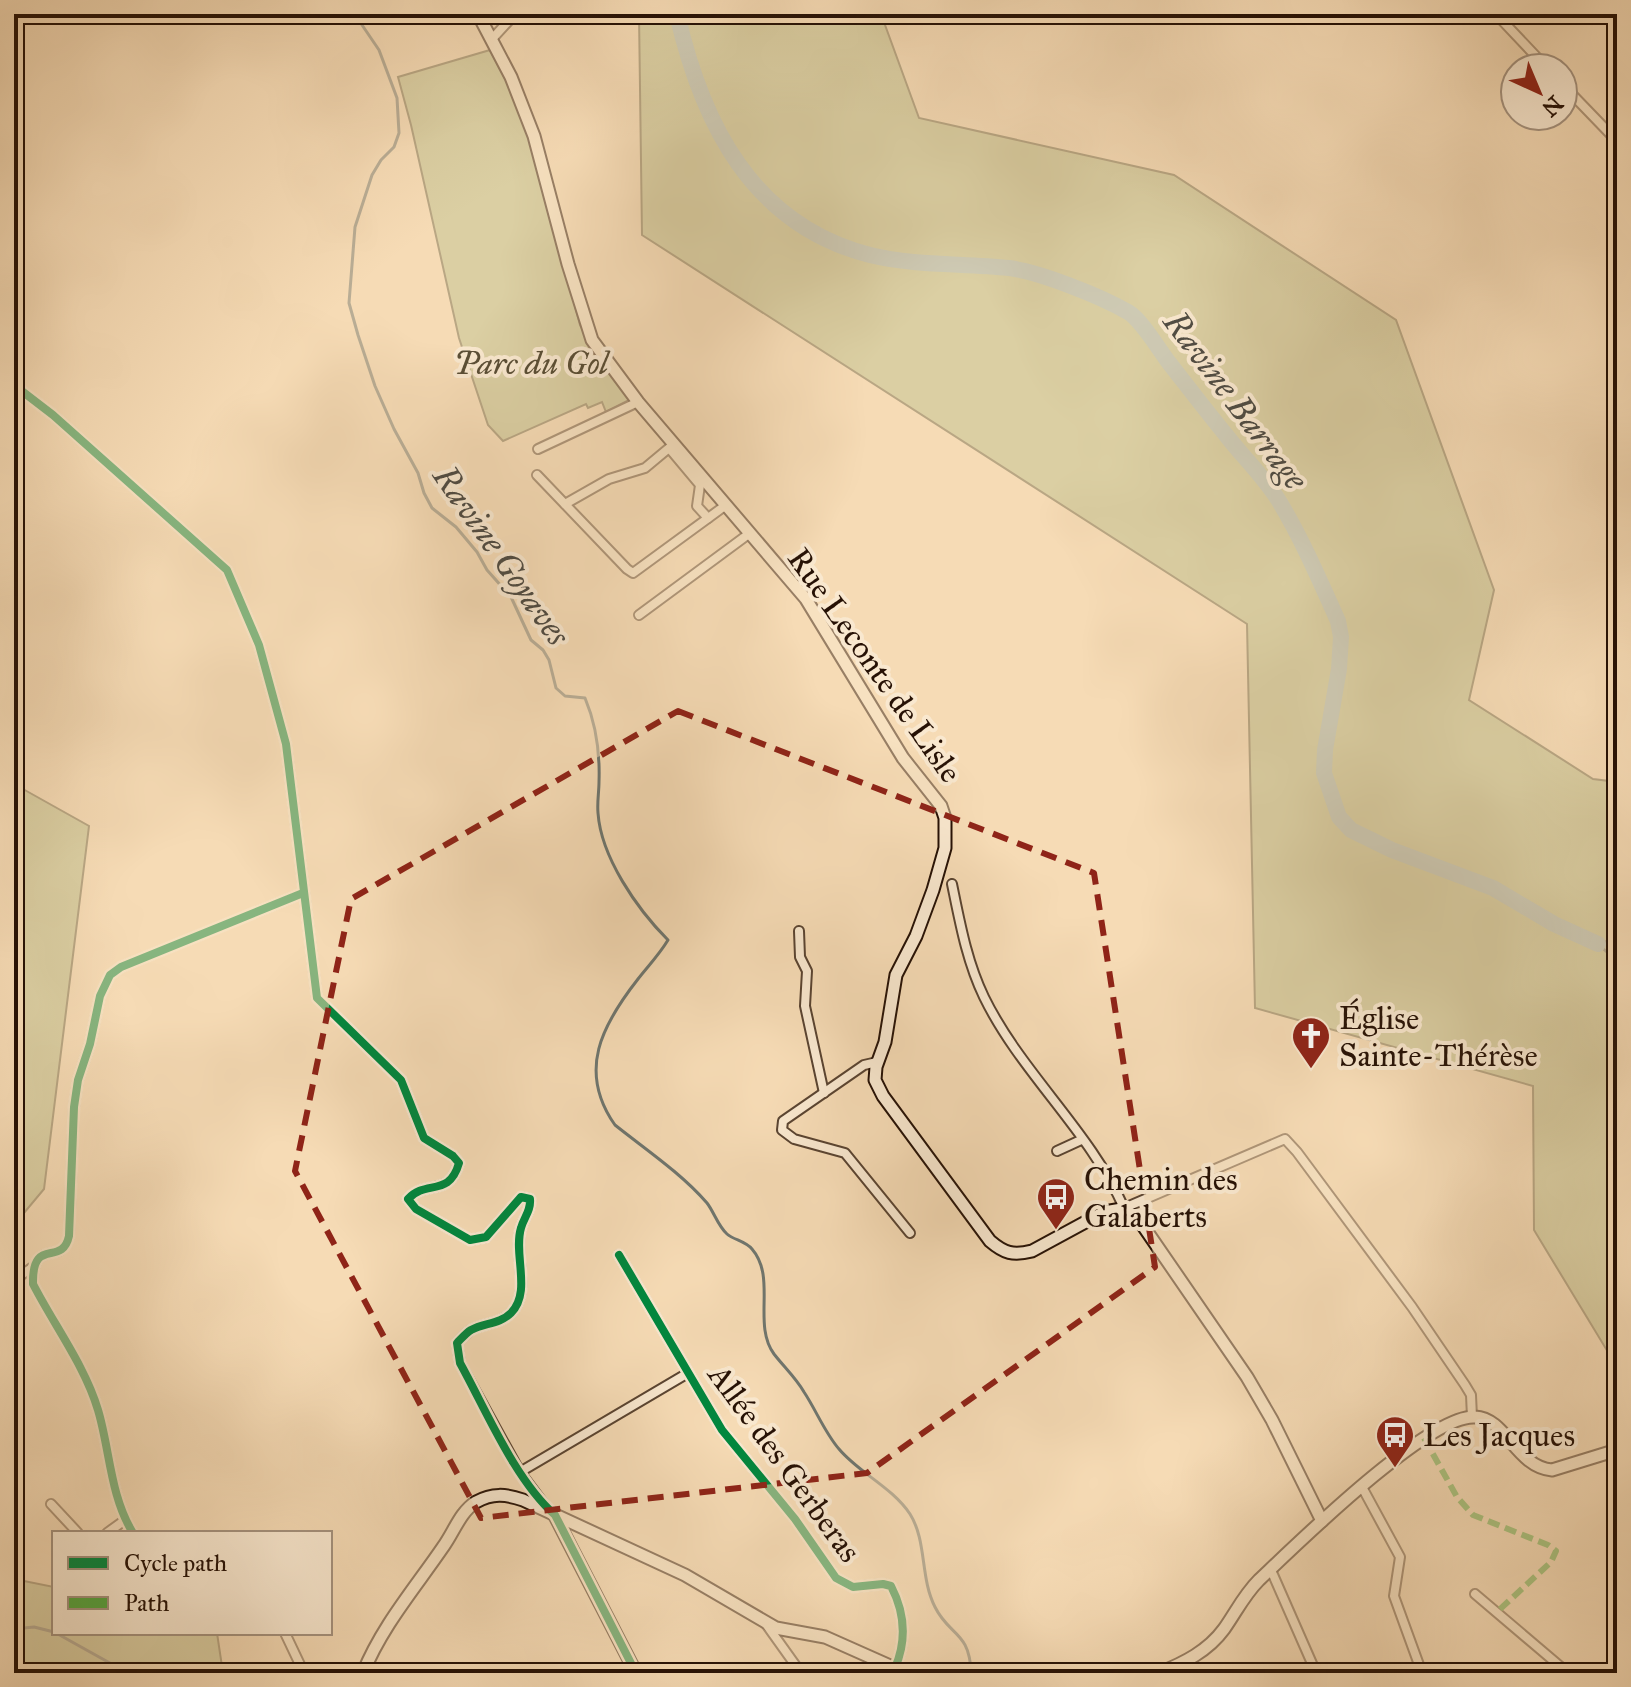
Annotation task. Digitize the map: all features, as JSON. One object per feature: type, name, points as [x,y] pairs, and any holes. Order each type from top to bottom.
[{"type":"main road","name":"Rue Leconte de Lisle","points":[[478,14],[534,136],[588,329],[599,351],[638,402],[806,599],[903,758],[935,797],[945,818],[945,848],[933,890],[916,936],[896,975],[887,1034],[877,1062],[875,1080],[883,1096],[990,1241],[1008,1254],[1032,1251],[1104,1212],[1123,1208]]},
{"type":"main road","points":[[1123,1208],[1145,1227],[1247,1377],[1322,1521]]},
{"type":"main road","points":[[1159,1673],[1191,1658],[1214,1640],[1240,1602],[1322,1521],[1447,1423],[1472,1417],[1487,1420],[1524,1458],[1541,1469],[1552,1470],[1617,1450]]},
{"type":"main road","points":[[363,1673],[374,1645],[471,1505],[495,1495],[509,1495],[685,1575],[766,1623],[787,1631],[825,1637],[900,1670]]},
{"type":"main road","points":[[555,1515],[636,1673]]},
{"type":"street","points":[[492,39],[515,14]]},
{"type":"street","points":[[1496,14],[1532,52]]},
{"type":"street","points":[[1579,102],[1617,141]]},
{"type":"street","points":[[14,385],[53,415],[227,570],[259,645],[286,744],[317,998],[401,1080],[424,1138],[459,1163],[455,1176],[445,1186],[414,1193],[408,1199],[416,1209],[470,1240],[486,1237],[521,1197],[530,1199],[531,1208],[521,1227],[517,1254],[521,1281],[519,1297],[512,1313],[497,1322],[471,1330],[457,1343],[460,1363],[520,1472],[536,1497],[555,1515]]},
{"type":"street","points":[[538,449],[638,402]]},
{"type":"street","points":[[565,504],[609,479],[645,468],[669,448],[700,485],[697,506],[708,518]]},
{"type":"street","points":[[537,475],[633,573],[726,505]]},
{"type":"street","points":[[639,615],[750,533]]},
{"type":"street","points":[[952,884],[971,966],[984,998],[1099,1163],[1123,1208],[1285,1139],[1421,1320],[1471,1395],[1472,1417]]},
{"type":"street","points":[[14,1280],[33,1267],[41,1255],[67,1246],[74,1107],[100,996],[110,975],[178,942],[303,893]]},
{"type":"street","points":[[799,931],[800,957],[807,971],[805,1006],[824,1093]]},
{"type":"street","points":[[877,1062],[864,1065],[783,1121],[782,1130],[794,1139],[845,1153],[910,1233]]},
{"type":"street","points":[[1057,1151],[1081,1140]]},
{"type":"street","name":"Allée des Gerberas","points":[[619,1255],[722,1430],[795,1519],[836,1578],[853,1587],[891,1586],[903,1623],[900,1670]]},
{"type":"street","points":[[33,1267],[33,1284],[97,1407],[117,1494],[132,1531]]},
{"type":"street","name":"Allée des Gerberas","points":[[520,1472],[688,1373]]},
{"type":"street","points":[[1362,1487],[1400,1557],[1394,1596],[1422,1673]]},
{"type":"street","points":[[51,1504],[76,1531]]},
{"type":"street","points":[[110,1531],[125,1520]]},
{"type":"street","points":[[1271,1570],[1314,1668]]},
{"type":"street","points":[[1475,1594],[1568,1673]]},
{"type":"street","points":[[766,1623],[801,1673]]},
{"type":"street","points":[[286,1635],[304,1673]]},
{"type":"highlighted area","points":[[678,711],[1094,873],[1155,1267],[867,1473],[481,1518],[295,1171],[351,899]]},
{"type":"green space","points":[[639,14],[881,14],[919,118],[1174,175],[1396,320],[1494,590],[1469,700],[1593,779],[1617,782],[1617,1367],[1534,1230],[1533,1086],[1255,1008],[1247,624],[642,235]]},
{"type":"green space","name":"Parc du Gol","points":[[490,50],[515,98],[536,159],[580,325],[597,355],[631,399],[606,412],[602,402],[588,408],[586,404],[503,441],[488,425],[459,338],[398,77]]},
{"type":"green space","points":[[14,784],[89,826],[44,1189],[14,1225]]},
{"type":"green space","points":[[14,1579],[52,1587],[52,1635],[217,1635],[223,1673],[14,1673]]},
{"type":"waterway","name":"Ravine Goyaves","points":[[358,14],[379,50],[397,98],[399,133],[394,147],[372,175],[355,227],[349,303],[375,386],[432,508],[456,527],[511,597],[531,640],[549,660],[556,688],[565,696],[585,698],[596,739],[598,813],[606,847],[633,898],[668,940],[625,996],[605,1031],[596,1067],[604,1105],[615,1125],[697,1192],[727,1234],[752,1249],[763,1273],[765,1329],[774,1354],[801,1387],[839,1449],[903,1504],[910,1514],[919,1536],[930,1596],[941,1616],[963,1641],[970,1659],[971,1673]]},
{"type":"waterway","name":"Ravine Barrage","points":[[677,14],[701,93],[718,130],[739,164],[764,194],[794,220],[829,241],[887,259],[1009,268],[1037,274],[1102,299],[1128,312],[1139,322],[1279,501],[1338,621],[1341,637],[1339,669],[1324,773],[1339,817],[1351,830],[1392,850],[1493,888],[1554,924],[1598,944]]},
{"type":"waterway","points":[[1598,944],[1617,939]]},
{"type":"waterway","points":[[1598,944],[1617,961]]},
{"type":"waterway","points":[[14,1629],[34,1627],[52,1632]]},
{"type":"waterway","points":[[60,1635],[117,1667],[122,1673]]},
{"type":"marked path","points":[[1424,1438],[1457,1497],[1473,1515],[1556,1551],[1551,1562],[1498,1611]]},
{"type":"cycle path","points":[[14,385],[53,415],[227,570],[259,645],[286,744],[317,998],[401,1080],[424,1138],[459,1163],[449,1181],[415,1193],[408,1199],[416,1209],[470,1240],[486,1237],[521,1197],[530,1199],[519,1238],[521,1284],[517,1304],[507,1317],[471,1330],[457,1343],[460,1363],[514,1464],[555,1515],[636,1673]]},
{"type":"cycle path","points":[[132,1531],[115,1488],[92,1394],[33,1284],[37,1260],[60,1250],[69,1236],[74,1107],[100,996],[110,975],[121,967],[303,893]]},
{"type":"cycle path","points":[[619,1255],[722,1430],[795,1519],[836,1578],[853,1587],[891,1586],[903,1627],[895,1668]]},
{"type":"place","name":"Église Sainte-Thérèse","points":[[1311,1070]]},
{"type":"place","name":"Chemin des Galaberts","points":[[1056,1231]]},
{"type":"place","name":"Les Jacques","points":[[1395,1469]]}]
